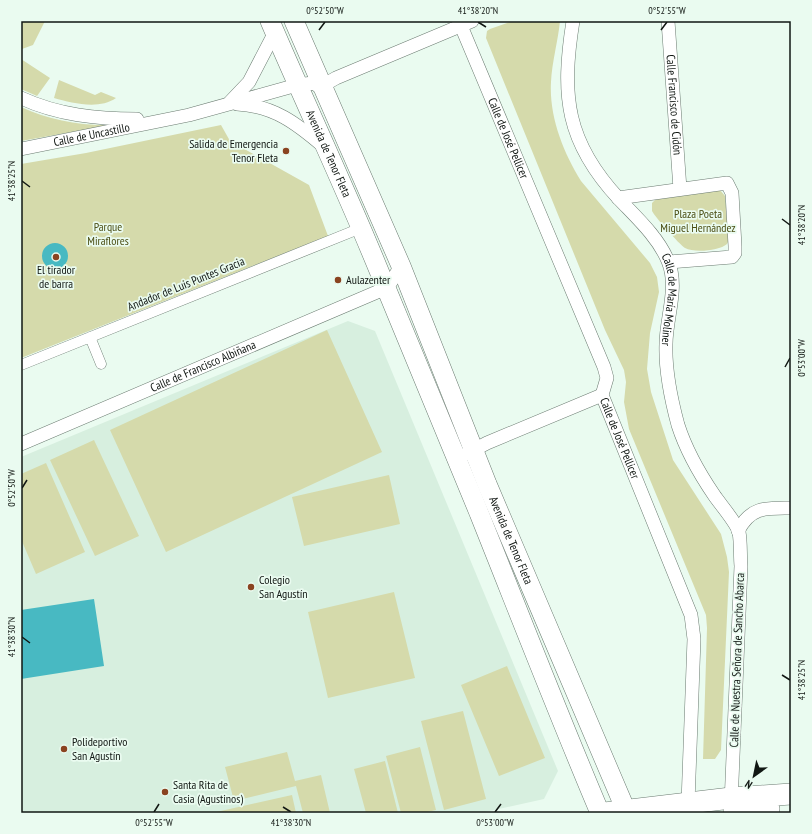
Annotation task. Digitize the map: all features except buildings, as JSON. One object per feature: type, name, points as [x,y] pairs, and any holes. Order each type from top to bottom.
[{"type":"main road","name":"Avenida de Tenor Fleta","points":[[294,21],[401,266],[472,450],[627,812]]},
{"type":"main road","name":"Avenida de Tenor Fleta","points":[[273,26],[297,85],[327,149],[361,228],[458,463],[554,705],[600,813]]},
{"type":"main road","points":[[732,808],[791,794]]},
{"type":"main road","points":[[605,813],[627,812],[688,803],[732,808],[791,807]]},
{"type":"street","name":"Calle de María Moliner","points":[[573,21],[568,56],[567,82],[572,121],[579,142],[589,162],[618,198],[646,228],[669,262],[672,294],[666,330],[667,371],[678,425],[690,456],[702,477],[738,531]]},
{"type":"street","name":"Calle Francisco de Cidón","points":[[668,21],[680,189]]},
{"type":"street","points":[[323,89],[329,82],[336,78],[464,23]]},
{"type":"street","name":"Calle de José Pellicer","points":[[464,23],[604,367],[607,378],[602,395],[691,615],[694,639],[688,803]]},
{"type":"street","name":"Calle de Uncastillo","points":[[229,103],[249,82],[273,26]]},
{"type":"street","name":"Calle de Uncastillo","points":[[21,149],[189,115],[297,85],[313,83],[323,89]]},
{"type":"street","name":"Calle de Uncastillo","points":[[21,98],[54,110],[74,115],[116,119],[161,120]]},
{"type":"street","name":"Calle de Uncastillo","points":[[229,103],[254,106],[286,117],[327,149]]},
{"type":"street","points":[[618,198],[727,184],[732,193],[735,253],[732,257],[669,262]]},
{"type":"street","name":"Andador de Luis Puntes Gracia","points":[[21,365],[361,228]]},
{"type":"street","points":[[385,288],[397,275],[401,266]]},
{"type":"street","name":"Calle de Francisco Albiñana","points":[[21,444],[385,288]]},
{"type":"street","points":[[90,337],[101,364]]},
{"type":"street","points":[[458,463],[463,456],[472,450],[602,395]]},
{"type":"street","points":[[738,531],[746,519],[758,510],[765,508],[791,508]]},
{"type":"street","name":"Calle de Nuestra Señora de Sancho Abarca","points":[[732,808],[741,566],[738,531]]},
{"type":"shaded area","name":"Colegio San Agustín","points":[[348,321],[375,331],[558,771],[544,799],[480,813],[21,813],[21,457]]},
{"type":"green space","points":[[21,21],[45,21],[33,45],[22,49]]},
{"type":"green space","points":[[513,21],[560,21],[551,82],[552,108],[558,133],[568,158],[581,181],[650,263],[657,277],[659,292],[650,333],[647,369],[651,392],[673,460],[721,534],[729,572],[721,750],[715,759],[703,759],[707,628],[706,615],[629,429],[624,402],[626,382],[624,370],[605,330],[486,38],[487,31],[490,29]]},
{"type":"green space","points":[[21,59],[50,78],[37,96],[21,89]]},
{"type":"green space","points":[[59,80],[95,95],[101,92],[116,98],[109,102],[94,105],[69,102],[54,98]]},
{"type":"green space","points":[[21,107],[54,119],[77,123],[111,125],[21,141]]},
{"type":"green space","name":"Parque Miraflores","points":[[221,125],[230,141],[309,185],[328,236],[21,358],[21,164],[86,153]]},
{"type":"green space","name":"Plaza Poeta Miguel Hernández","points":[[720,190],[725,196],[729,240],[727,244],[713,250],[700,251],[685,248],[667,230],[652,211],[652,203],[656,199]]},
{"type":"green space","points":[[327,330],[382,452],[166,552],[110,430]]},
{"type":"green space","points":[[94,440],[139,536],[95,556],[50,460]]},
{"type":"green space","points":[[46,463],[85,552],[36,574],[21,539],[21,474]]},
{"type":"green space","points":[[389,475],[400,524],[304,546],[292,497]]},
{"type":"green space","points":[[394,592],[415,678],[328,698],[308,612]]},
{"type":"green space","points":[[507,666],[545,758],[499,776],[461,685]]},
{"type":"green space","points":[[463,711],[486,799],[444,810],[421,721]]},
{"type":"green space","points":[[420,747],[436,810],[423,813],[401,813],[386,756]]},
{"type":"green space","points":[[287,752],[295,781],[321,775],[330,813],[303,813],[296,786],[234,801],[225,767]]},
{"type":"green space","points":[[385,761],[398,813],[366,813],[354,769]]},
{"type":"green space","points":[[292,795],[296,813],[212,813]]},
{"type":"water","points":[[55,243],[64,247],[68,256],[64,265],[55,269],[46,265],[42,256],[46,247]]},
{"type":"water","points":[[94,599],[104,666],[21,679],[21,610]]},
{"type":"place","name":"Salida de Emergencia Tenor Fleta","points":[[286,151]]},
{"type":"place","name":"El tirador de barra","points":[[56,257]]},
{"type":"place","name":"Aulazenter","points":[[338,280]]},
{"type":"place","name":"Colegio San Agustín","points":[[251,587]]},
{"type":"place","name":"Polideportivo San Agustín","points":[[64,749]]},
{"type":"place","name":"Santa Rita de Casia (Agustinos)","points":[[165,792]]}]
